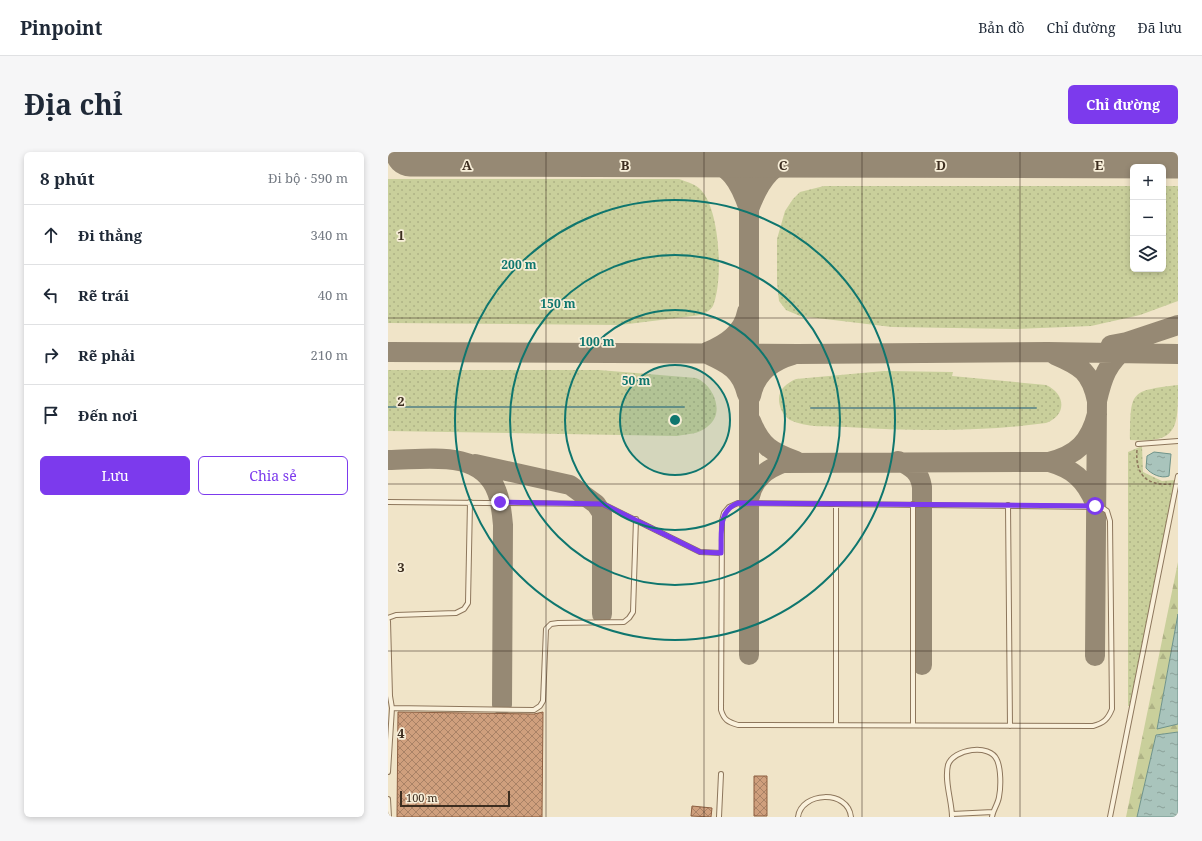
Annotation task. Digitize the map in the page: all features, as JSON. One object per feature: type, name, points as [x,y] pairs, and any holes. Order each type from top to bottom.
[{"type":"lane","points":[[1138,444],[1178,441]]},
{"type":"lane","points":[[1110,817],[1178,476]]},
{"type":"lane","points":[[388,502],[603,504],[700,552],[721,553]]},
{"type":"lane","points":[[388,772],[392,708],[390,696],[388,620],[396,614],[456,613],[464,609],[468,603],[470,502]]},
{"type":"lane","points":[[738,503],[913,504],[1095,506],[1107,511],[1110,522],[1112,708],[1108,718],[1101,724],[1093,726],[1010,726],[738,725],[729,723],[723,717],[721,710],[721,553],[722,521],[724,512],[729,507],[738,503]]},
{"type":"lane","points":[[836,504],[836,725]]},
{"type":"lane","points":[[913,504],[913,725]]},
{"type":"lane","points":[[1008,505],[1010,726]]},
{"type":"lane","points":[[392,708],[534,710],[540,706],[543,701],[546,630],[551,624],[624,622],[633,612],[636,519]]},
{"type":"lane","points":[[973,750],[983,750],[992,753],[998,762],[999,797],[992,815],[952,815],[947,773],[948,764],[952,759],[973,750]]},
{"type":"lane","points":[[719,817],[721,774]]},
{"type":"lane","points":[[798,817],[801,807],[810,800],[835,798],[844,801],[851,812],[851,817]]},
{"type":"lane","points":[[388,799],[389,817]]},
{"type":"path","points":[[1138,444],[1136,465],[1142,476],[1165,485],[1176,484]]},
{"type":"green space","points":[[388,179],[679,179],[688,182],[701,190],[707,200],[716,228],[719,262],[717,292],[713,305],[709,310],[701,315],[620,325],[388,323]]},
{"type":"green space","points":[[824,186],[1130,186],[1130,272],[1166,272],[1166,186],[1178,186],[1178,301],[1140,315],[1091,326],[1016,329],[892,327],[800,316],[786,310],[779,301],[777,283],[777,239],[785,211],[800,192]]},
{"type":"green space","points":[[388,370],[599,370],[696,378],[708,387],[715,400],[717,408],[713,421],[707,427],[700,431],[677,436],[388,431]]},
{"type":"green space","points":[[884,371],[953,372],[952,376],[1046,385],[1053,389],[1060,399],[1061,410],[1058,415],[1046,423],[996,428],[946,430],[817,426],[796,423],[783,414],[779,399],[780,392],[787,384],[796,379]]},
{"type":"green space","points":[[1178,385],[1177,413],[1172,430],[1166,436],[1158,439],[1130,440],[1131,412],[1136,396],[1150,389]]},
{"type":"green space","points":[[1142,446],[1143,472],[1162,481],[1175,480],[1130,706],[1128,706],[1128,452]]},
{"type":"green space","points":[[1178,562],[1178,614],[1157,728],[1178,724],[1178,732],[1156,735],[1137,817],[1126,817]]},
{"type":"water","points":[[1154,452],[1171,454],[1169,476],[1163,477],[1156,475],[1146,468],[1147,456]]},
{"type":"water","points":[[1178,614],[1178,724],[1157,729]]},
{"type":"water","points":[[1178,732],[1178,817],[1137,817],[1156,735]]},
{"type":"building","points":[[398,712],[534,714],[543,712],[542,817],[397,817]]},
{"type":"building","points":[[754,776],[767,776],[767,816],[754,816]]},
{"type":"building","points":[[692,806],[712,808],[711,817],[691,816]]},
{"type":"waterway","points":[[388,407],[684,407]]},
{"type":"waterway","points":[[811,408],[1036,408]]},
{"type":"taxiway","points":[[703,152],[702,153],[720,164],[732,175],[741,189],[749,209],[758,188],[770,173],[785,161],[806,153]]},
{"type":"taxiway","points":[[749,152],[749,655]]},
{"type":"taxiway","points":[[707,352],[733,337],[742,326],[747,312]]},
{"type":"taxiway","points":[[1111,345],[1127,342],[1178,325]]},
{"type":"taxiway","points":[[1097,401],[1106,372],[1120,353],[1127,348]]},
{"type":"taxiway","points":[[388,352],[798,354],[1048,352],[1178,354]]},
{"type":"taxiway","points":[[707,354],[722,361],[738,373],[747,394]]},
{"type":"taxiway","points":[[751,396],[756,381],[766,370],[778,361],[793,355]]},
{"type":"taxiway","points":[[1055,355],[1072,363],[1084,371],[1092,383],[1097,401],[1095,656]]},
{"type":"taxiway","points":[[750,496],[758,479],[767,471],[783,463],[1049,462],[1059,459],[1075,451],[1081,446],[1086,440],[1097,414]]},
{"type":"taxiway","points":[[751,421],[759,437],[768,447],[773,451],[796,461]]},
{"type":"taxiway","points":[[388,460],[435,459],[465,463],[478,468],[489,478],[497,492],[503,525],[502,705]]},
{"type":"taxiway","points":[[898,461],[907,465],[917,474],[922,487],[922,665]]},
{"type":"taxiway","points":[[1049,462],[1065,468],[1077,476],[1087,487],[1095,503]]},
{"type":"taxiway","points":[[475,464],[570,485],[596,504],[602,513],[602,614]]},
{"type":"runway","points":[[410,152],[1178,154]]},
{"type":"route","points":[[500,502],[603,504],[700,552],[721,553],[722,521],[724,512],[729,507],[738,503],[1095,506]]}]
